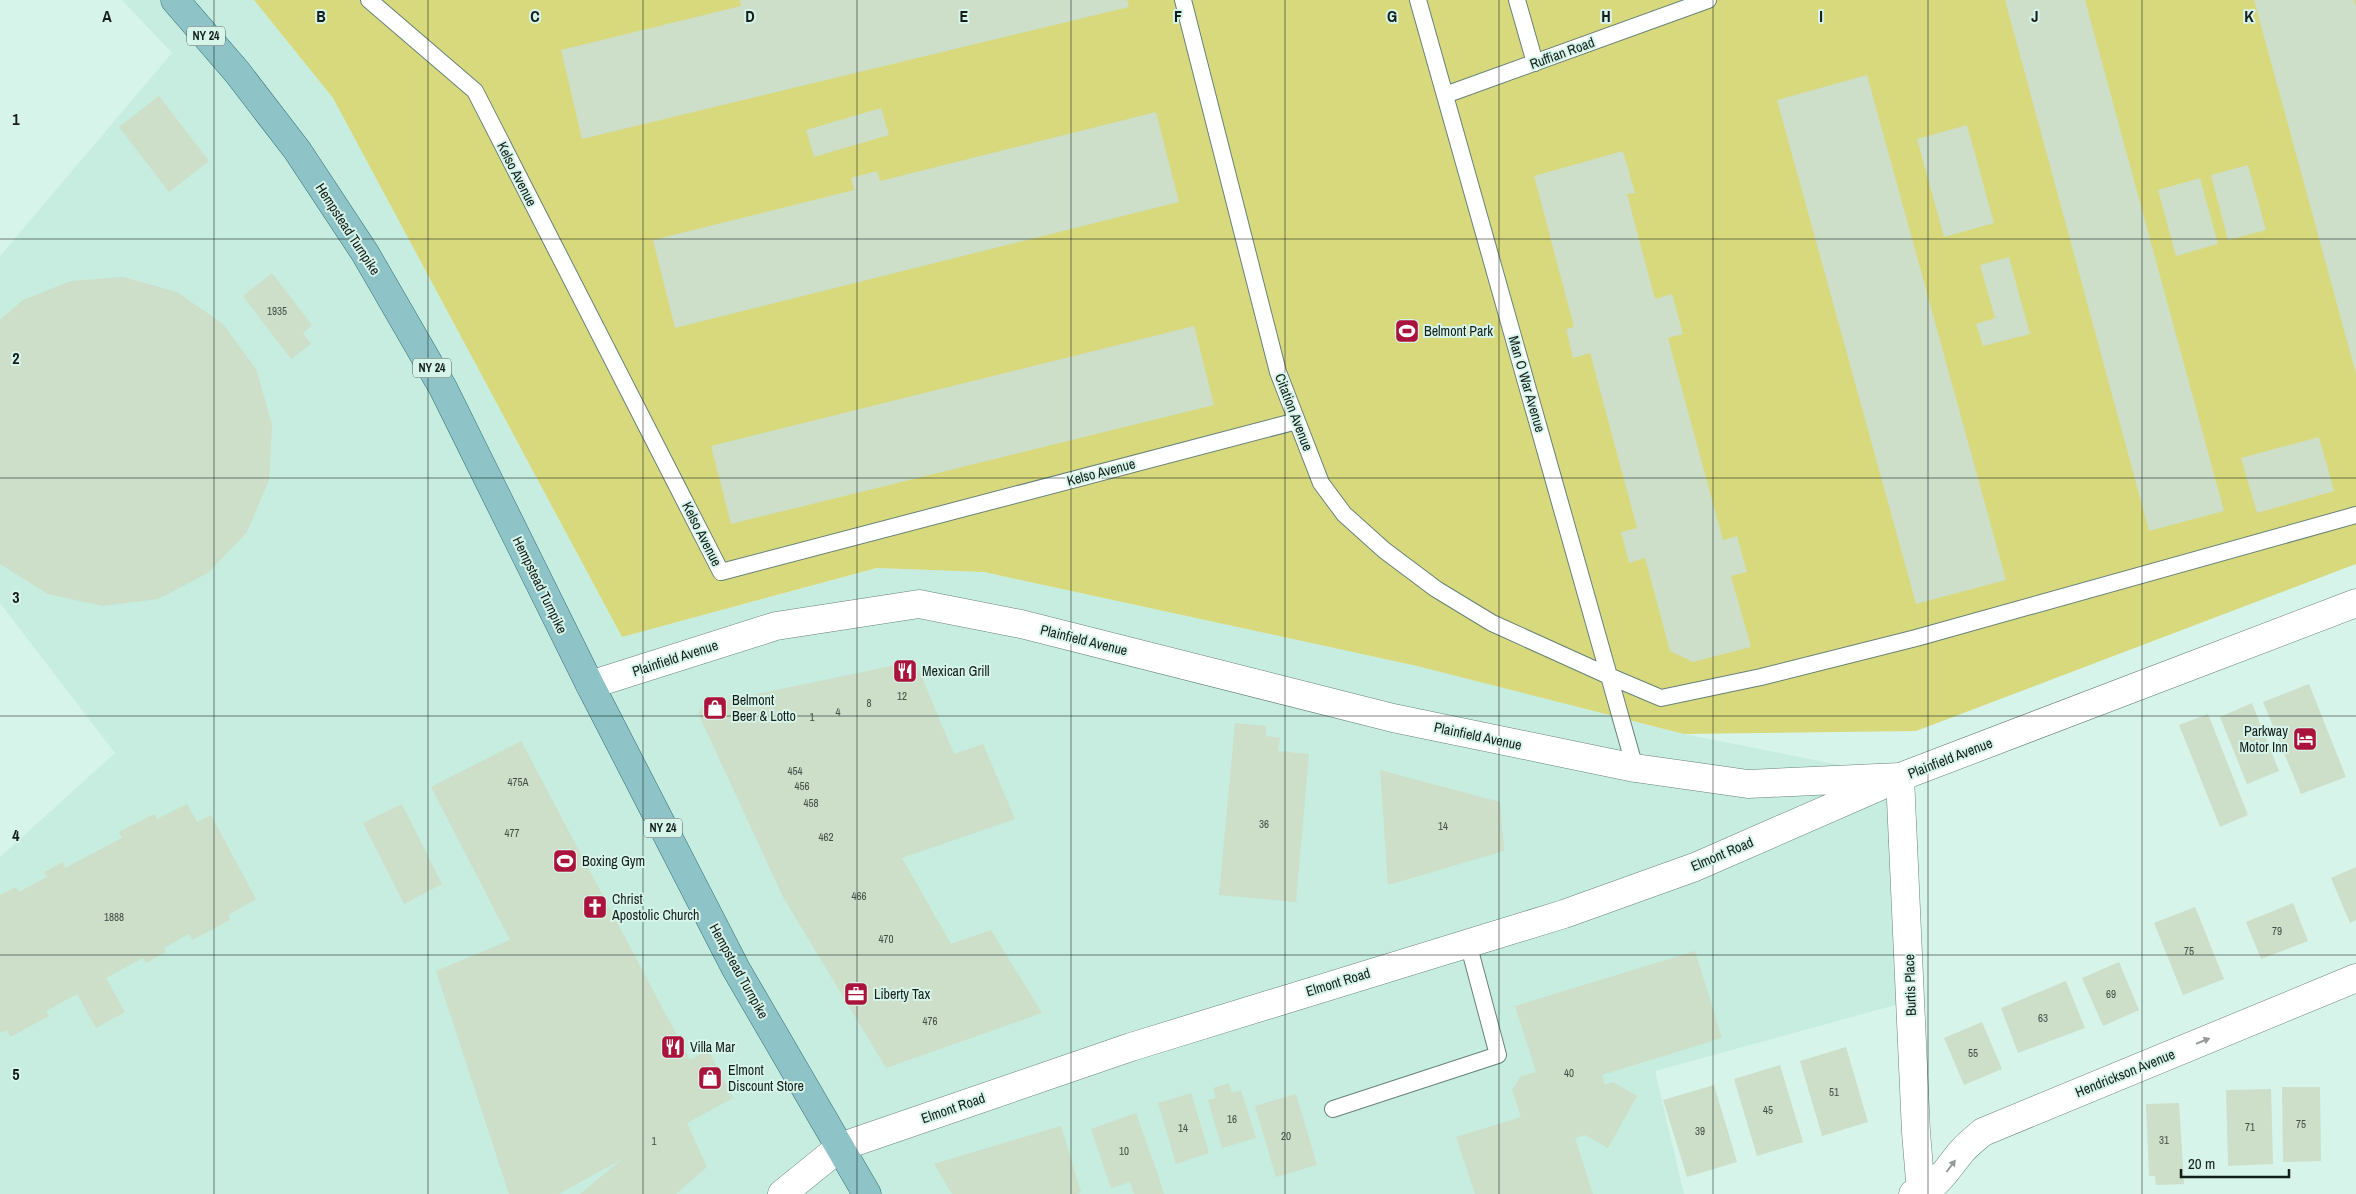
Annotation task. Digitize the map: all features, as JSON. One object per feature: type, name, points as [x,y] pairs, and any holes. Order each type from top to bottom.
[{"type":"main road","name":"Hempstead Turnpike","points":[[175,0],[237,72],[297,150],[365,252],[443,388],[590,686],[736,969],[867,1194]]},
{"type":"main road","name":"Plainfield Avenue","points":[[590,686],[776,626],[919,604],[1030,627],[1393,718],[1635,768],[1748,784],[1900,777],[2356,602]]},
{"type":"main road","name":"Elmont Road","points":[[782,1194],[840,1147],[1131,1047],[1564,914],[1695,867],[1900,777]]},
{"type":"main road","name":"Burtis Place","points":[[1900,777],[1919,1194]]},
{"type":"main road","name":"Hendrickson Avenue","points":[[1919,1194],[1944,1175],[1962,1151],[1983,1132],[2356,978]]},
{"type":"lane","name":"Kelso Avenue","points":[[369,0],[474,91],[722,572],[1297,421]]},
{"type":"lane","name":"Citation Avenue","points":[[1183,0],[1278,372],[1320,482],[1344,514],[1384,550],[1436,589],[1492,623],[1609,676],[1661,698],[1761,677],[1916,638],[2356,515]]},
{"type":"lane","name":"Man O War Avenue","points":[[1418,0],[1635,768]]},
{"type":"lane","points":[[1517,0],[1535,63]]},
{"type":"lane","name":"Ruffian Road","points":[[1445,95],[1708,0]]},
{"type":"lane","points":[[1333,1109],[1498,1055],[1468,943]]},
{"type":"shaded area","points":[[122,0],[254,0],[333,98],[622,637],[878,568],[984,572],[1417,666],[1684,734],[1900,777],[1910,1001],[1655,1071],[1684,1194],[0,1194],[0,857],[115,753],[0,603],[0,256],[172,53]]},
{"type":"shaded area","name":"Belmont Park","points":[[254,0],[2356,0],[2356,564],[1916,731],[1684,734],[1417,666],[984,572],[877,568],[622,637],[333,98]]},
{"type":"building","points":[[740,0],[1127,0],[1129,7],[582,139],[561,50],[741,6]]},
{"type":"building","points":[[2005,0],[2085,0],[2224,511],[2149,531]]},
{"type":"building","points":[[2254,0],[2354,0],[2356,7],[2356,374]]},
{"type":"building","points":[[1867,75],[2006,580],[1916,604],[1777,100]]},
{"type":"building","points":[[159,96],[209,161],[169,192],[119,127]]},
{"type":"building","points":[[881,108],[889,135],[814,157],[806,130]]},
{"type":"building","points":[[1156,112],[1179,202],[675,328],[653,240],[854,190],[851,178],[877,171],[880,181]]},
{"type":"building","points":[[1967,125],[1994,223],[1944,237],[1917,139]]},
{"type":"building","points":[[1623,151],[1635,193],[1627,194],[1655,299],[1672,294],[1683,334],[1668,338],[1723,540],[1737,536],[1747,572],[1731,576],[1751,647],[1693,662],[1670,651],[1645,558],[1629,563],[1621,532],[1637,528],[1590,353],[1573,358],[1566,329],[1574,327],[1534,176]]},
{"type":"building","points":[[2248,165],[2266,230],[2228,240],[2211,175]]},
{"type":"building","points":[[2200,178],[2218,244],[2176,256],[2158,190]]},
{"type":"building","points":[[2009,257],[2030,334],[1983,346],[1976,324],[1995,318],[1980,265]]},
{"type":"building","points":[[272,273],[312,325],[303,333],[311,344],[291,359],[243,296]]},
{"type":"building","points":[[123,277],[177,292],[223,324],[256,369],[272,424],[269,480],[247,532],[208,573],[158,599],[103,606],[48,594],[0,564],[0,320],[23,300],[71,281]]},
{"type":"building","points":[[1194,326],[1214,405],[731,524],[711,446]]},
{"type":"building","points":[[2319,437],[2334,491],[2257,513],[2241,458]]},
{"type":"building","points":[[915,661],[954,754],[983,744],[1015,819],[902,858],[951,944],[991,930],[1042,1013],[886,1068],[783,897],[698,713],[704,705]]},
{"type":"building","name":"Parkway Motor Inn","points":[[2309,684],[2346,777],[2301,794],[2263,702]]},
{"type":"building","points":[[2252,703],[2279,771],[2247,784],[2220,717]]},
{"type":"building","points":[[2208,714],[2248,815],[2220,827],[2179,725]]},
{"type":"building","points":[[1235,723],[1266,726],[1266,736],[1280,738],[1278,751],[1309,754],[1296,902],[1219,895]]},
{"type":"building","points":[[521,741],[690,1060],[708,1050],[733,1098],[687,1123],[707,1167],[676,1194],[580,1194],[622,1159],[559,1194],[509,1194],[436,971],[510,940],[431,787]]},
{"type":"building","points":[[1380,770],[1500,802],[1504,851],[1388,885]]},
{"type":"building","points":[[187,804],[197,822],[211,815],[256,899],[228,915],[230,920],[192,940],[189,934],[164,948],[166,952],[146,963],[143,958],[106,978],[125,1012],[96,1028],[77,994],[46,1011],[49,1016],[10,1037],[7,1030],[0,1033],[0,895],[16,887],[19,892],[47,877],[44,872],[63,862],[65,868],[122,838],[119,832],[154,814],[157,819]]},
{"type":"building","points":[[402,804],[442,884],[404,904],[363,823]]},
{"type":"building","points":[[2356,867],[2356,920],[2350,923],[2331,878]]},
{"type":"building","points":[[2293,903],[2308,941],[2261,959],[2246,922]]},
{"type":"building","points":[[2195,907],[2224,979],[2183,995],[2154,923]]},
{"type":"building","points":[[1695,951],[1722,1038],[1602,1075],[1605,1085],[1613,1082],[1637,1096],[1608,1148],[1585,1135],[1575,1138],[1593,1194],[1475,1194],[1456,1137],[1521,1117],[1512,1090],[1521,1076],[1536,1072],[1515,1006]]},
{"type":"building","points":[[2119,962],[2139,1010],[2103,1026],[2082,978]]},
{"type":"building","points":[[2066,981],[2085,1028],[2018,1053],[2001,1008]]},
{"type":"building","points":[[1982,1022],[2002,1069],[1964,1085],[1944,1038]]},
{"type":"building","points":[[1846,1047],[1868,1122],[1822,1136],[1800,1061]]},
{"type":"building","points":[[1780,1065],[1803,1142],[1757,1156],[1734,1079]]},
{"type":"building","points":[[1229,1083],[1232,1093],[1241,1090],[1256,1138],[1222,1148],[1208,1100],[1216,1098],[1213,1088]]},
{"type":"building","points":[[1714,1085],[1737,1162],[1687,1177],[1663,1100]]},
{"type":"building","points":[[2282,1087],[2320,1087],[2321,1161],[2283,1162]]},
{"type":"building","points":[[2271,1089],[2273,1164],[2228,1166],[2226,1090]]},
{"type":"building","points":[[1191,1093],[1209,1153],[1176,1164],[1158,1103]]},
{"type":"building","points":[[1296,1094],[1317,1165],[1276,1177],[1255,1106]]},
{"type":"building","points":[[2179,1103],[2184,1184],[2156,1185],[2155,1176],[2149,1176],[2146,1104]]},
{"type":"building","points":[[1136,1113],[1164,1194],[1134,1194],[1130,1182],[1111,1188],[1091,1129]]},
{"type":"building","points":[[1061,1126],[1081,1192],[1076,1194],[952,1194],[934,1164]]},
{"type":"place","name":"Belmont Park","points":[[1407,331]]},
{"type":"place","name":"Mexican Grill","points":[[905,671]]},
{"type":"place","name":"Belmont Beer & Lotto","points":[[715,708]]},
{"type":"place","name":"Parkway Motor Inn","points":[[2305,739]]},
{"type":"place","name":"Boxing Gym","points":[[565,861]]},
{"type":"place","name":"Christ Apostolic Church","points":[[595,907]]},
{"type":"place","name":"Liberty Tax","points":[[856,994]]},
{"type":"place","name":"Villa Mar","points":[[673,1047]]},
{"type":"place","name":"Elmont Discount Store","points":[[710,1078]]}]
